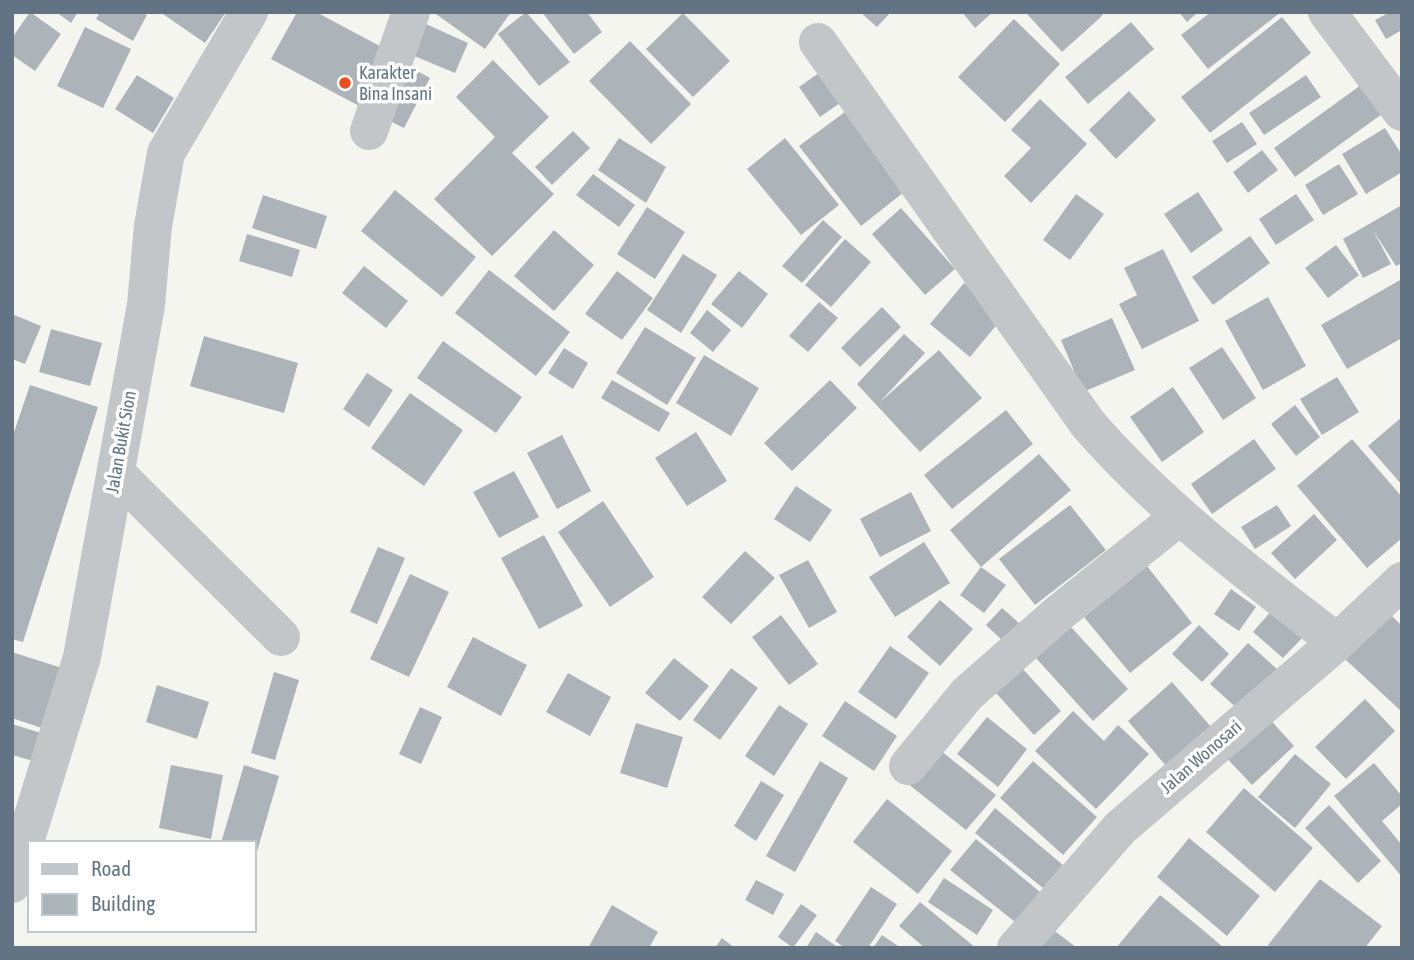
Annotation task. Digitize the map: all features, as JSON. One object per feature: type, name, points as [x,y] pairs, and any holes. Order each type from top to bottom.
[{"type":"street","name":"Jalan Bukit Sion","points":[[12,884],[82,657],[146,305],[153,226],[166,153],[249,12]]},
{"type":"street","points":[[369,131],[411,12]]},
{"type":"street","points":[[1327,12],[1402,112]]},
{"type":"street","points":[[818,42],[1087,424],[1128,470],[1179,517],[1337,642]]},
{"type":"street","points":[[116,473],[281,637]]},
{"type":"street","points":[[908,766],[967,694],[1059,612],[1179,517]]},
{"type":"street","name":"Jalan Wonosari","points":[[1016,948],[1120,828],[1337,642],[1402,581]]},
{"type":"building","points":[[30,12],[61,34],[35,71],[12,55],[12,38]]},
{"type":"building","points":[[56,12],[78,12],[71,23]]},
{"type":"building","points":[[100,12],[143,12],[147,15],[133,41],[96,19]]},
{"type":"building","points":[[160,12],[226,12],[205,43]]},
{"type":"building","name":"Karakter Bina Insani","points":[[297,12],[316,12],[391,52],[361,107],[271,59]]},
{"type":"building","points":[[433,12],[511,12],[485,49]]},
{"type":"building","points":[[526,12],[570,62],[539,86],[498,34]]},
{"type":"building","points":[[542,12],[587,12],[602,32],[574,54]]},
{"type":"building","points":[[860,12],[891,12],[877,27]]},
{"type":"building","points":[[962,12],[993,12],[975,28]]},
{"type":"building","points":[[1100,12],[1103,15],[1062,52],[1027,14]]},
{"type":"building","points":[[1179,12],[1198,12],[1187,22]]},
{"type":"building","points":[[1211,12],[1281,12],[1208,69],[1181,35]]},
{"type":"building","points":[[1390,12],[1402,12],[1402,30],[1386,39],[1375,20]]},
{"type":"building","points":[[683,13],[730,61],[693,97],[646,49]]},
{"type":"building","points":[[1282,17],[1311,53],[1210,133],[1181,97]]},
{"type":"building","points":[[1014,19],[1060,64],[1005,122],[958,77]]},
{"type":"building","points":[[1131,22],[1154,49],[1088,104],[1065,77]]},
{"type":"building","points":[[426,24],[468,43],[455,73],[412,55]]},
{"type":"building","points":[[85,27],[131,49],[103,108],[57,86]]},
{"type":"building","points":[[630,41],[691,104],[651,144],[589,81]]},
{"type":"building","points":[[493,60],[549,117],[512,153],[554,194],[492,256],[434,199],[495,137],[456,97]]},
{"type":"building","points":[[404,64],[430,78],[404,128],[377,115]]},
{"type":"building","points":[[826,68],[847,98],[820,117],[799,87]]},
{"type":"building","points":[[137,75],[174,98],[153,133],[115,109]]},
{"type":"building","points":[[1306,75],[1321,97],[1264,135],[1249,113]]},
{"type":"building","points":[[1361,85],[1382,114],[1295,177],[1274,148]]},
{"type":"building","points":[[1129,91],[1156,120],[1116,159],[1089,130]]},
{"type":"building","points":[[1040,99],[1087,144],[1031,203],[1004,176],[1031,148],[1011,130]]},
{"type":"building","points":[[853,106],[913,185],[861,226],[799,146]]},
{"type":"building","points":[[1242,122],[1257,144],[1227,163],[1212,141]]},
{"type":"building","points":[[1385,128],[1402,155],[1402,172],[1366,194],[1342,154]]},
{"type":"building","points":[[573,131],[590,148],[552,185],[535,167]]},
{"type":"building","points":[[619,138],[666,167],[646,203],[598,170]]},
{"type":"building","points":[[785,138],[839,205],[801,235],[747,169]]},
{"type":"building","points":[[1262,150],[1278,170],[1248,193],[1233,172]]},
{"type":"building","points":[[1339,164],[1358,194],[1323,215],[1305,185]]},
{"type":"building","points":[[593,174],[635,205],[619,227],[576,195]]},
{"type":"building","points":[[395,190],[476,257],[442,297],[361,231]]},
{"type":"building","points":[[1198,192],[1223,230],[1191,253],[1164,214]]},
{"type":"building","points":[[1076,194],[1104,214],[1070,260],[1043,240]]},
{"type":"building","points":[[1296,194],[1314,220],[1276,245],[1259,219]]},
{"type":"building","points":[[263,195],[327,216],[316,249],[252,228]]},
{"type":"building","points":[[1402,205],[1402,263],[1396,266],[1373,230],[1391,264],[1363,278],[1343,239]]},
{"type":"building","points":[[647,207],[685,232],[655,279],[617,254]]},
{"type":"building","points":[[901,208],[955,269],[925,295],[872,234]]},
{"type":"building","points":[[823,220],[842,237],[802,283],[782,266]]},
{"type":"building","points":[[554,230],[594,265],[554,311],[514,276]]},
{"type":"building","points":[[247,234],[300,250],[292,277],[239,261]]},
{"type":"building","points":[[1250,236],[1270,263],[1213,305],[1192,277]]},
{"type":"building","points":[[845,239],[871,262],[831,307],[805,285]]},
{"type":"building","points":[[1336,245],[1359,275],[1328,298],[1305,268]]},
{"type":"building","points":[[1163,249],[1199,321],[1142,349],[1119,304],[1137,295],[1124,268]]},
{"type":"building","points":[[683,254],[717,275],[681,333],[647,310]]},
{"type":"building","points":[[364,266],[408,301],[386,328],[342,293]]},
{"type":"building","points":[[489,270],[570,332],[536,376],[455,313]]},
{"type":"building","points":[[617,271],[653,298],[622,340],[585,314]]},
{"type":"building","points":[[739,271],[768,294],[742,328],[711,304]]},
{"type":"building","points":[[1402,279],[1402,338],[1347,369],[1321,325]]},
{"type":"building","points":[[964,283],[1004,316],[970,357],[930,324]]},
{"type":"building","points":[[1268,297],[1306,366],[1263,390],[1225,321]]},
{"type":"building","points":[[819,302],[838,318],[808,352],[789,336]]},
{"type":"building","points":[[882,307],[901,327],[860,367],[841,348]]},
{"type":"building","points":[[707,310],[731,330],[713,352],[690,333]]},
{"type":"building","points":[[12,314],[41,326],[25,364],[12,359]]},
{"type":"building","points":[[1112,318],[1135,370],[1083,392],[1061,340]]},
{"type":"building","points":[[645,327],[696,358],[667,405],[616,373]]},
{"type":"building","points":[[51,329],[102,343],[90,386],[39,372]]},
{"type":"building","points":[[904,334],[925,353],[880,402],[939,350],[982,398],[920,452],[857,384]]},
{"type":"building","points":[[204,336],[298,363],[284,413],[190,386]]},
{"type":"building","points":[[443,341],[522,397],[496,433],[417,378]]},
{"type":"building","points":[[1222,347],[1256,398],[1223,420],[1189,368]]},
{"type":"building","points":[[564,348],[588,363],[573,389],[548,373]]},
{"type":"building","points":[[704,355],[759,388],[731,436],[676,403]]},
{"type":"building","points":[[367,373],[393,390],[369,427],[343,409]]},
{"type":"building","points":[[1337,377],[1359,412],[1322,435],[1300,399]]},
{"type":"building","points":[[612,380],[670,413],[659,432],[601,398]]},
{"type":"building","points":[[830,380],[857,408],[792,471],[764,443]]},
{"type":"building","points":[[30,385],[98,407],[23,642],[12,639],[12,438]]},
{"type":"building","points":[[1173,387],[1204,432],[1162,462],[1130,417]]},
{"type":"building","points":[[410,393],[463,430],[424,486],[371,448]]},
{"type":"building","points":[[1295,405],[1320,437],[1296,456],[1271,424]]},
{"type":"building","points":[[1006,410],[1033,444],[952,509],[924,475]]},
{"type":"building","points":[[1402,417],[1402,485],[1368,446]]},
{"type":"building","points":[[696,432],[727,481],[687,506],[655,458]]},
{"type":"building","points":[[562,435],[591,491],[557,509],[527,453]]},
{"type":"building","points":[[1254,439],[1276,469],[1212,514],[1191,484]]},
{"type":"building","points":[[1352,439],[1402,497],[1402,538],[1367,568],[1297,486]]},
{"type":"building","points":[[1039,454],[1071,490],[981,567],[950,530]]},
{"type":"building","points":[[514,471],[539,517],[499,538],[473,492]]},
{"type":"building","points":[[796,486],[832,510],[810,542],[774,519]]},
{"type":"building","points":[[911,492],[931,531],[880,557],[860,519]]},
{"type":"building","points":[[603,501],[654,577],[610,607],[558,532]]},
{"type":"building","points":[[1070,505],[1106,550],[1035,605],[999,559]]},
{"type":"building","points":[[1277,505],[1291,526],[1255,549],[1241,527]]},
{"type":"building","points":[[1314,514],[1337,540],[1295,579],[1271,553]]},
{"type":"building","points":[[544,535],[583,606],[539,629],[501,558]]},
{"type":"building","points":[[924,542],[950,583],[895,617],[869,577]]},
{"type":"building","points":[[378,547],[405,558],[377,624],[350,612]]},
{"type":"building","points":[[745,551],[775,578],[731,624],[702,597]]},
{"type":"building","points":[[808,560],[837,612],[809,628],[779,575]]},
{"type":"building","points":[[1147,566],[1192,623],[1130,673],[1084,617]]},
{"type":"building","points":[[981,567],[1006,585],[984,613],[960,595]]},
{"type":"building","points":[[410,574],[449,592],[409,677],[370,659]]},
{"type":"building","points":[[1231,589],[1256,607],[1239,631],[1214,614]]},
{"type":"building","points":[[940,600],[973,629],[940,666],[907,637]]},
{"type":"building","points":[[1002,608],[1019,623],[1004,642],[986,625]]},
{"type":"building","points":[[1272,610],[1303,637],[1283,658],[1253,632]]},
{"type":"building","points":[[1389,613],[1402,626],[1402,712],[1345,659]]},
{"type":"building","points":[[781,615],[818,664],[789,685],[752,637]]},
{"type":"building","points":[[1199,625],[1229,654],[1202,682],[1172,654]]},
{"type":"building","points":[[1071,627],[1128,689],[1093,721],[1036,658]]},
{"type":"building","points":[[473,637],[527,665],[501,716],[447,687]]},
{"type":"building","points":[[1248,643],[1278,670],[1240,711],[1210,684]]},
{"type":"building","points":[[890,646],[929,673],[896,719],[858,692]]},
{"type":"building","points":[[12,652],[62,668],[42,728],[12,718]]},
{"type":"building","points":[[674,658],[709,686],[680,721],[645,693]]},
{"type":"building","points":[[731,668],[758,688],[720,740],[693,720]]},
{"type":"building","points":[[1023,669],[1061,711],[1034,735],[996,693]]},
{"type":"building","points":[[274,672],[299,680],[275,760],[251,753]]},
{"type":"building","points":[[568,673],[611,697],[590,736],[546,712]]},
{"type":"building","points":[[1172,682],[1212,728],[1167,767],[1128,721]]},
{"type":"building","points":[[157,685],[209,702],[197,739],[146,722]]},
{"type":"building","points":[[1365,699],[1395,731],[1346,779],[1315,747]]},
{"type":"building","points":[[845,701],[897,736],[874,771],[822,736]]},
{"type":"building","points":[[779,705],[808,724],[774,776],[745,756]]},
{"type":"building","points":[[420,707],[442,717],[421,764],[399,754]]},
{"type":"building","points":[[1073,711],[1104,741],[1118,725],[1149,754],[1096,809],[1035,751]]},
{"type":"building","points":[[1264,713],[1294,746],[1252,785],[1222,753]]},
{"type":"building","points":[[987,717],[1027,749],[998,787],[957,754]]},
{"type":"building","points":[[636,723],[683,737],[667,788],[620,773]]},
{"type":"building","points":[[12,724],[41,733],[33,761],[12,755]]},
{"type":"building","points":[[935,746],[996,795],[966,830],[907,783]]},
{"type":"building","points":[[1295,754],[1331,784],[1295,828],[1258,797]]},
{"type":"building","points":[[820,761],[848,778],[795,872],[766,856]]},
{"type":"building","points":[[1033,761],[1097,817],[1063,855],[1000,798]]},
{"type":"building","points":[[1374,763],[1402,796],[1402,804],[1382,821],[1402,845],[1402,877],[1334,796]]},
{"type":"building","points":[[171,765],[223,775],[211,839],[159,828]]},
{"type":"building","points":[[244,765],[279,776],[256,855],[256,841],[222,841]]},
{"type":"building","points":[[761,781],[784,795],[756,841],[734,826]]},
{"type":"building","points":[[1244,788],[1313,848],[1275,892],[1206,832]]},
{"type":"building","points":[[887,799],[952,851],[918,894],[853,842]]},
{"type":"building","points":[[1329,805],[1381,861],[1358,883],[1305,828]]},
{"type":"building","points":[[995,808],[1063,865],[1043,888],[975,833]]},
{"type":"building","points":[[1189,838],[1260,896],[1227,936],[1157,877]]},
{"type":"building","points":[[976,839],[1040,892],[1015,922],[950,870]]},
{"type":"building","points":[[944,878],[993,910],[977,935],[928,902]]},
{"type":"building","points":[[1320,879],[1382,926],[1365,948],[1272,948],[1268,945]]},
{"type":"building","points":[[756,880],[784,894],[773,915],[745,900]]},
{"type":"building","points":[[871,887],[897,904],[868,948],[845,948],[835,941]]},
{"type":"building","points":[[1160,895],[1203,930],[1224,948],[1116,948]]},
{"type":"building","points":[[920,902],[976,948],[925,948],[899,926]]},
{"type":"building","points":[[801,904],[817,915],[793,948],[778,937]]},
{"type":"building","points":[[612,905],[658,932],[649,948],[588,948]]},
{"type":"building","points":[[1047,925],[1077,948],[1029,948]]},
{"type":"building","points":[[816,932],[839,948],[806,948]]},
{"type":"building","points":[[882,935],[901,948],[873,948]]},
{"type":"building","points":[[722,938],[735,948],[715,948]]},
{"type":"place","name":"Karakter Bina Insani","points":[[345,83]]}]
